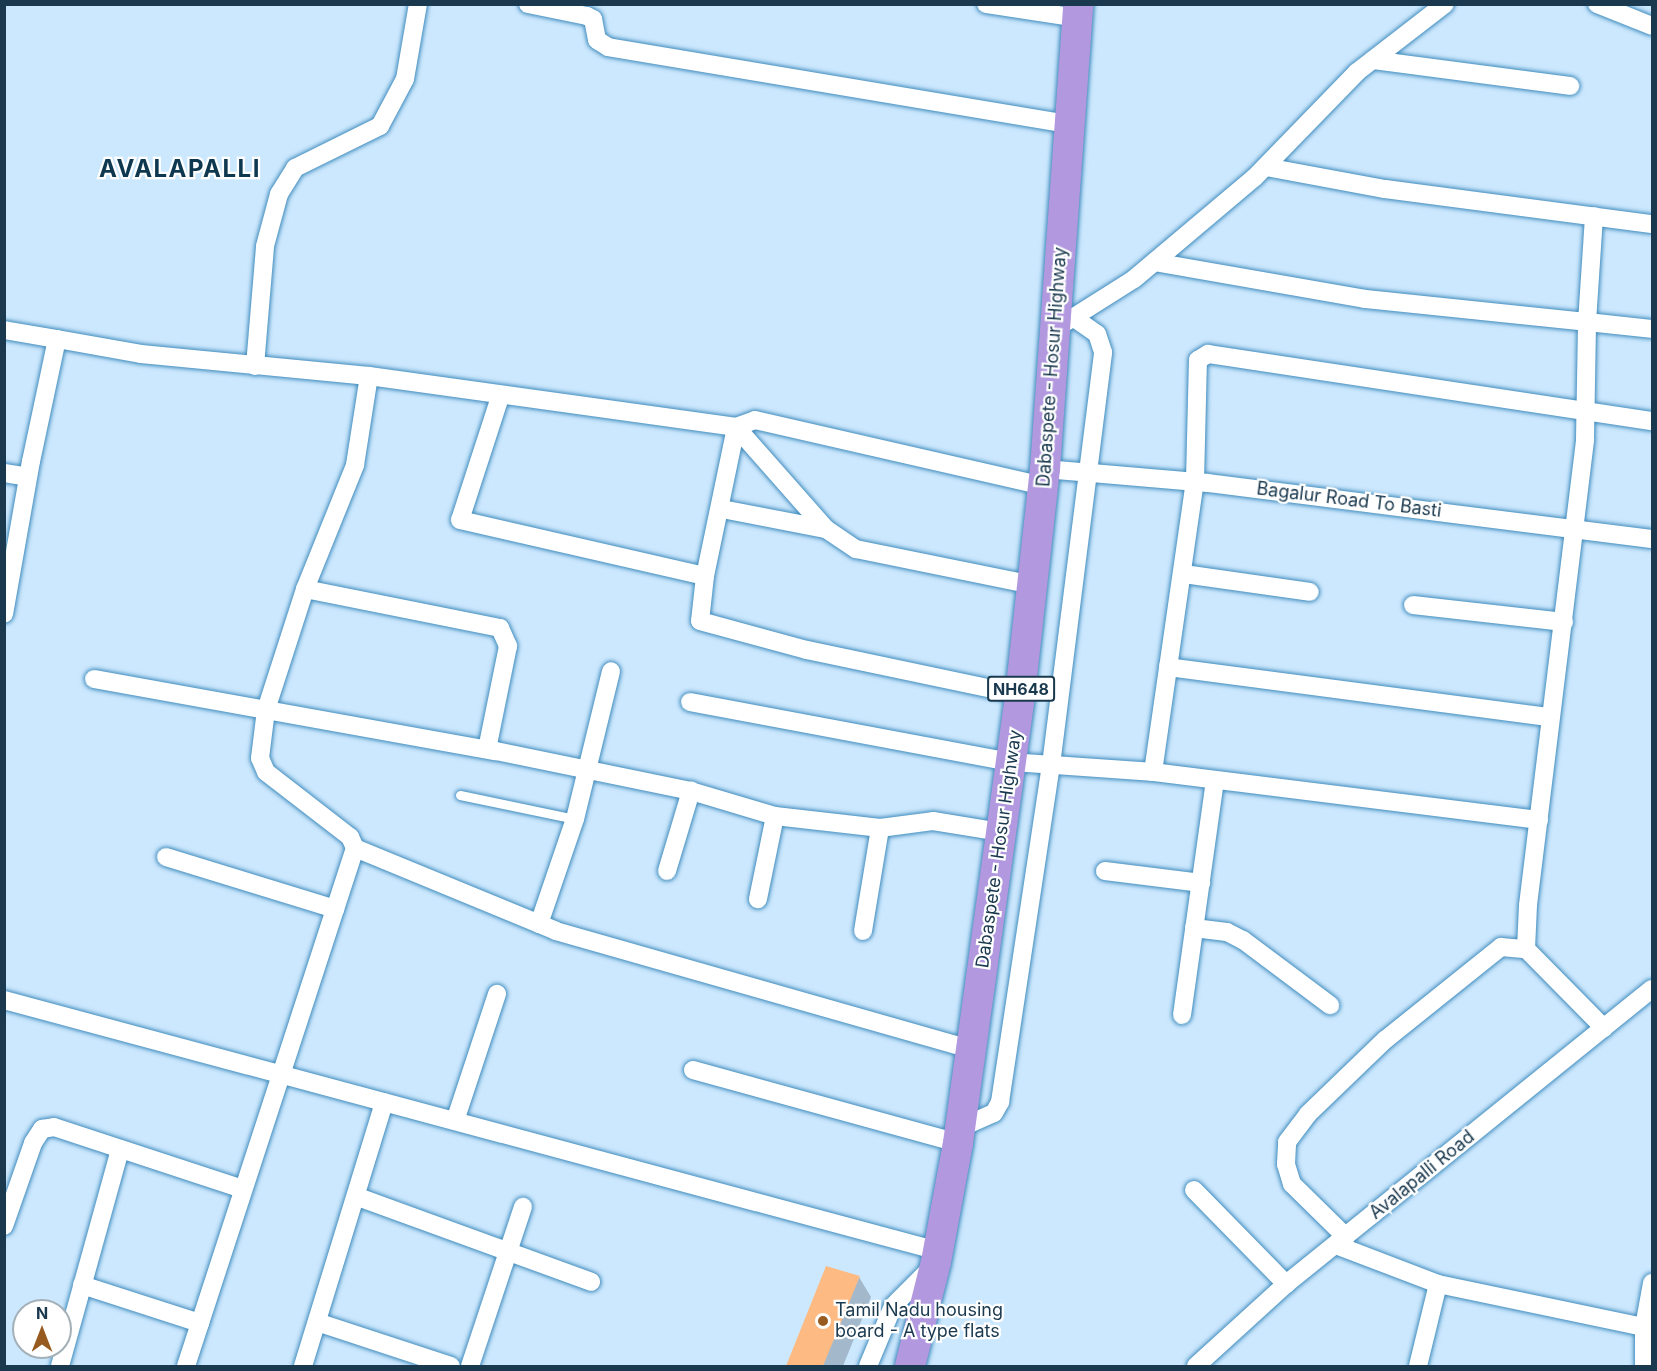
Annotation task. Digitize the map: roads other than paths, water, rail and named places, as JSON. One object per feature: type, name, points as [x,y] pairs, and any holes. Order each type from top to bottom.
[{"type":"highway","name":"Dabaspete - Hosur Highway","points":[[910,1366],[937,1257],[959,1135],[1034,585],[1064,324],[1068,124],[1078,11]]},
{"type":"street","points":[[255,366],[265,246],[279,194],[295,168],[381,126],[405,79],[418,4]]},
{"type":"street","points":[[528,4],[594,12],[597,40],[608,46],[1068,124]]},
{"type":"street","points":[[986,4],[1078,11]]},
{"type":"street","points":[[1064,324],[1154,262],[1266,167],[1373,60],[1445,4]]},
{"type":"street","points":[[1597,4],[1653,26]]},
{"type":"street","points":[[1373,60],[1570,86]]},
{"type":"street","points":[[1266,167],[1385,189],[1653,224]]},
{"type":"street","points":[[1526,949],[1549,717],[1564,622],[1575,528],[1584,413],[1594,216]]},
{"type":"street","points":[[1154,262],[1365,299],[1653,329]]},
{"type":"street","points":[[693,1070],[959,1135],[994,1113],[1000,1102],[1051,765],[1090,473],[1103,352],[1097,333],[1064,324]]},
{"type":"street","name":"Bagalur Road To Basti","points":[[4,330],[141,354],[369,376],[500,397],[617,408],[736,427],[755,420],[1045,477],[1090,473],[1195,481],[1653,539]]},
{"type":"street","points":[[4,614],[7,578],[57,339]]},
{"type":"street","points":[[1153,772],[1167,667],[1184,574],[1195,481],[1198,360],[1208,354],[1584,413],[1653,421]]},
{"type":"street","points":[[186,1366],[355,848],[350,837],[261,765],[266,710],[304,589],[355,465],[369,376]]},
{"type":"street","points":[[500,397],[460,520],[705,576]]},
{"type":"street","points":[[736,427],[722,509],[705,576],[700,621],[807,650],[1020,695]]},
{"type":"street","points":[[736,427],[826,529],[856,549],[1034,585]]},
{"type":"street","points":[[4,473],[28,477]]},
{"type":"street","points":[[722,509],[826,529]]},
{"type":"street","points":[[1184,574],[1310,592]]},
{"type":"street","points":[[304,589],[500,628],[508,646],[487,749]]},
{"type":"street","points":[[1413,605],[1564,622]]},
{"type":"street","points":[[1167,667],[1549,717]]},
{"type":"street","points":[[539,924],[575,819],[584,770],[611,672]]},
{"type":"street","points":[[94,679],[487,749],[691,791],[775,816],[880,828],[933,821],[1001,832]]},
{"type":"street","points":[[690,702],[1011,762],[1153,772],[1539,820]]},
{"type":"street","points":[[1182,1015],[1215,781]]},
{"type":"street","points":[[667,871],[691,791]]},
{"type":"street","points":[[758,899],[775,816]]},
{"type":"street","points":[[863,931],[880,828]]},
{"type":"street","points":[[355,848],[539,924],[971,1049]]},
{"type":"street","points":[[166,857],[335,909]]},
{"type":"street","points":[[1105,871],[1201,883]]},
{"type":"street","points":[[1194,928],[1227,932],[1243,940],[1330,1005]]},
{"type":"street","points":[[1604,1028],[1526,949],[1502,947],[1385,1040],[1308,1114],[1287,1142],[1286,1164],[1292,1184],[1341,1241],[1438,1284],[1644,1327]]},
{"type":"street","name":"Avalapalli Road","points":[[1196,1366],[1286,1284],[1653,988]]},
{"type":"street","points":[[455,1121],[497,994]]},
{"type":"street","points":[[4,1000],[455,1121],[937,1257],[893,1306],[868,1366]]},
{"type":"street","points":[[303,1366],[358,1197],[384,1102]]},
{"type":"street","points":[[4,1226],[33,1143],[42,1129],[54,1127],[243,1189]]},
{"type":"street","points":[[60,1366],[120,1149]]},
{"type":"street","points":[[1194,1191],[1286,1284]]},
{"type":"street","points":[[358,1197],[591,1282]]},
{"type":"street","points":[[470,1366],[523,1208]]},
{"type":"street","points":[[1644,1366],[1644,1327],[1653,1283]]},
{"type":"street","points":[[1419,1366],[1438,1284]]},
{"type":"street","points":[[82,1285],[200,1323]]},
{"type":"street","points":[[317,1322],[452,1366]]},
{"type":"lane","points":[[460,795],[575,819]]},
{"type":"place","name":"Tamil Nadu housing board - A type flats","points":[[823,1321]]},
{"type":"district","name":"AVALAPALLI","points":[[180,169]]}]
